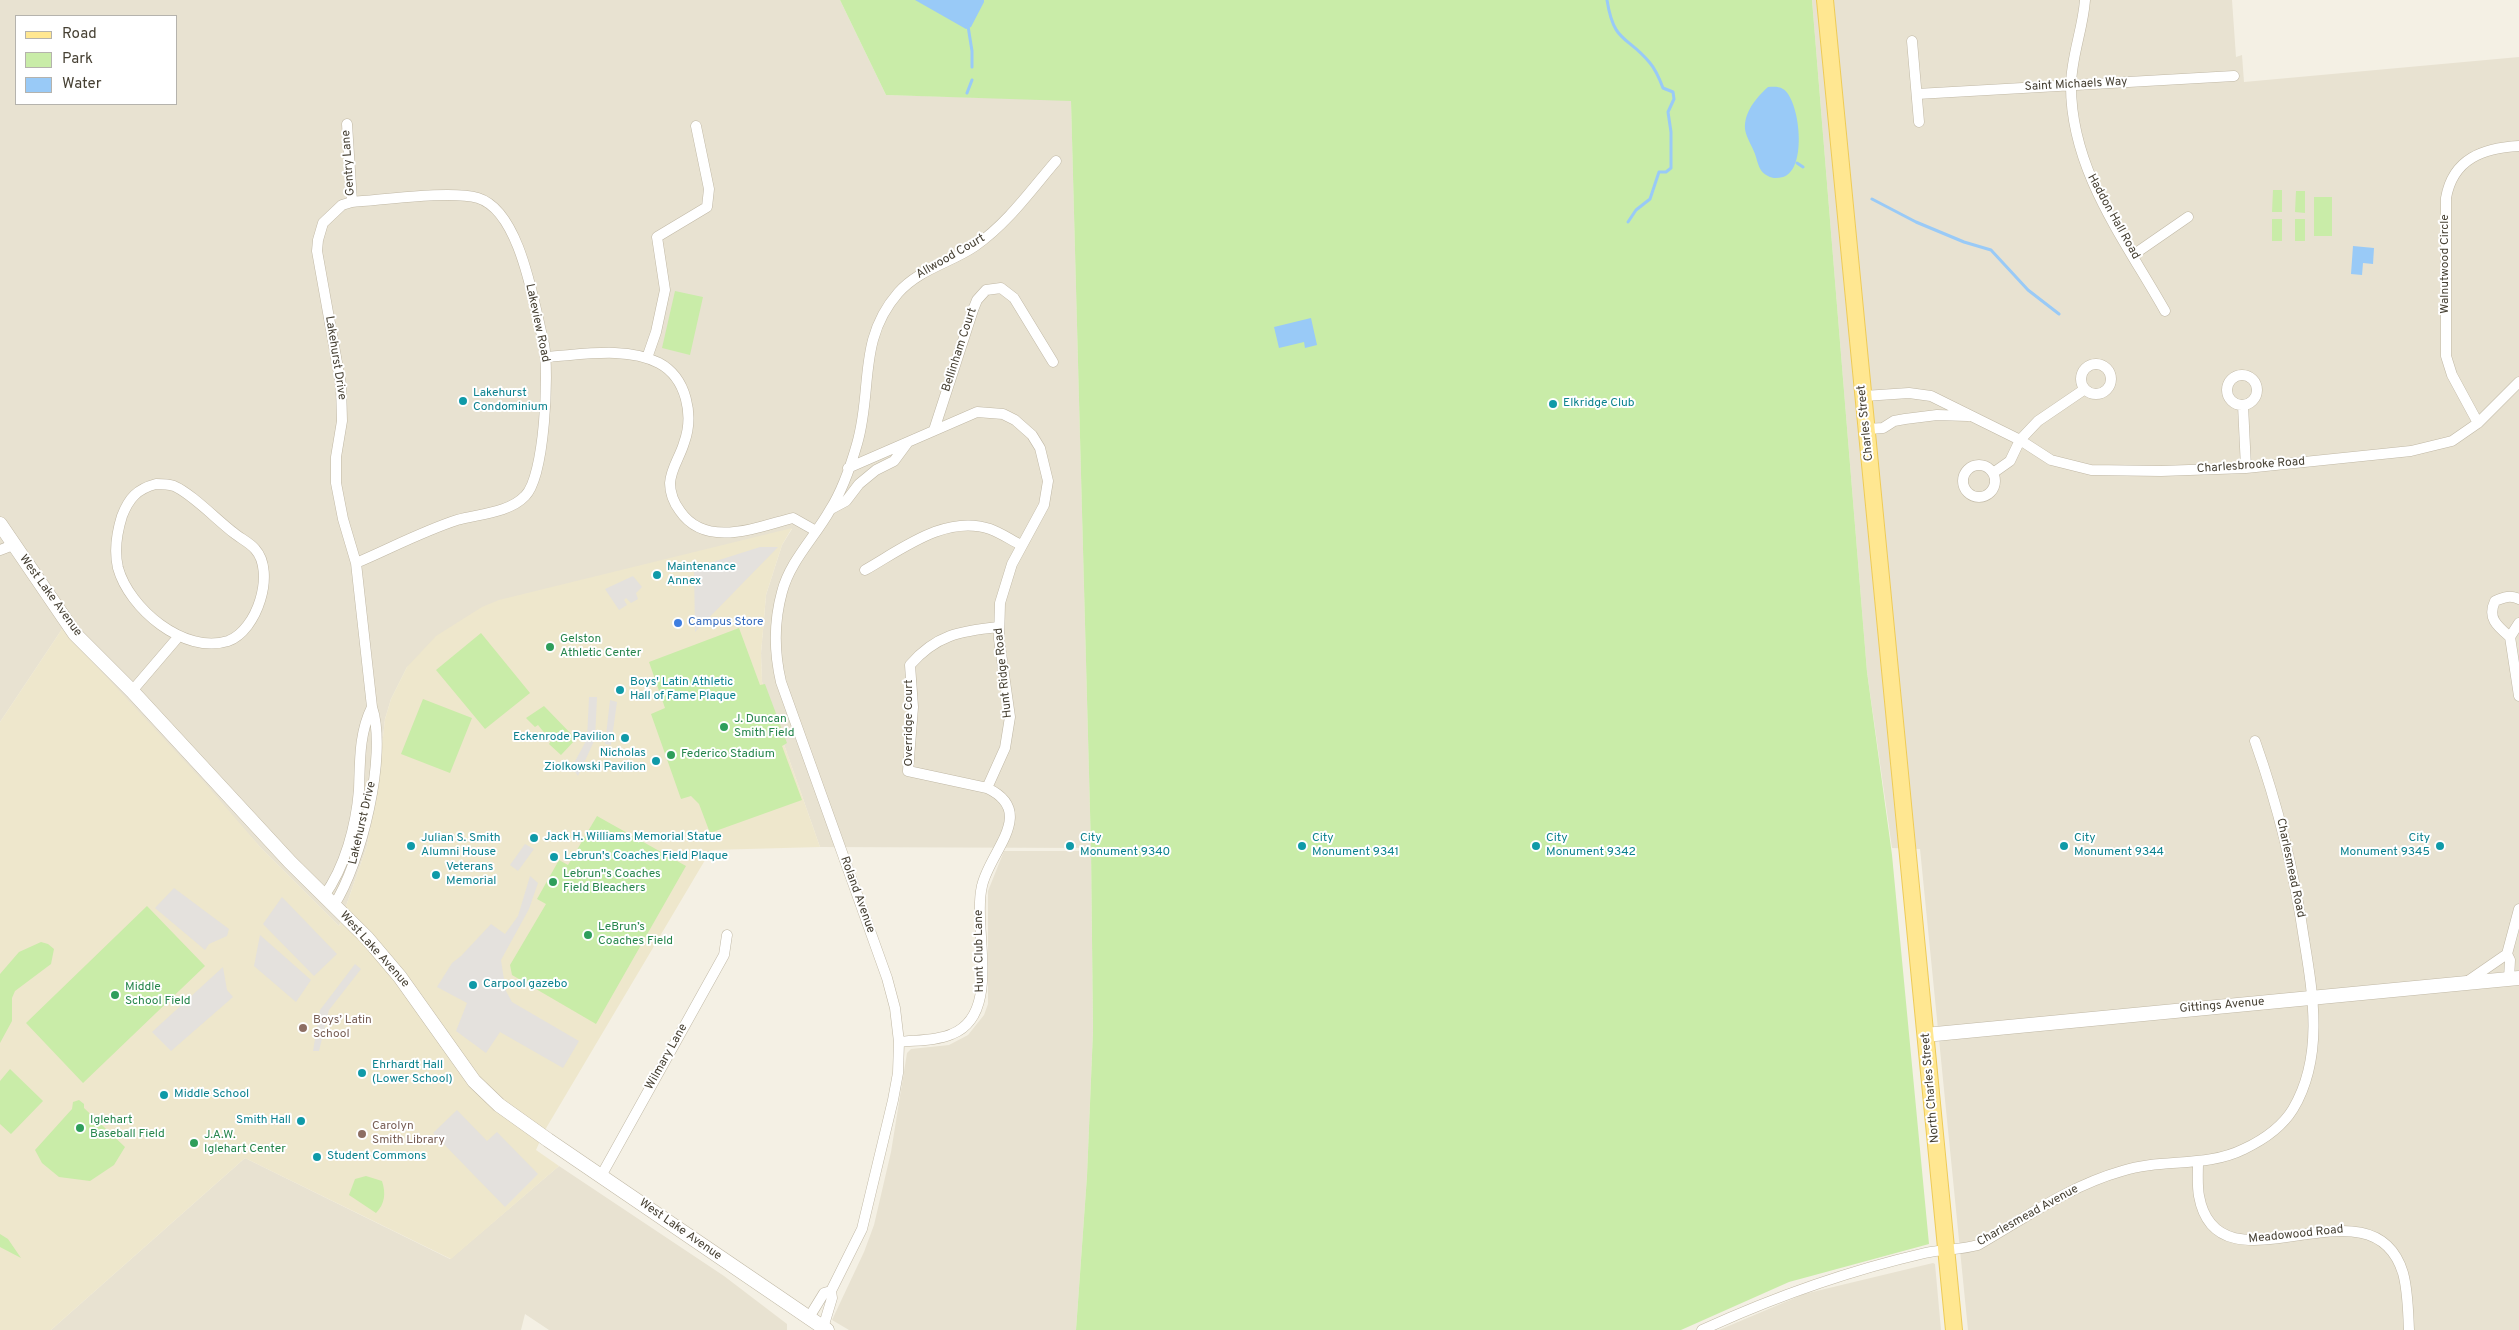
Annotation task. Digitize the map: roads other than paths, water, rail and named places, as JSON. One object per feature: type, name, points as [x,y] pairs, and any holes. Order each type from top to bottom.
[{"type":"main road","name":"Charles Street","points":[[1825,0],[1908,846]]},
{"type":"main road","name":"North Charles Street","points":[[1908,846],[1954,1330]]},
{"type":"street","name":"Haddon Hall Road","points":[[2085,0],[2071,85],[2075,130],[2083,159],[2098,193],[2165,310]]},
{"type":"street","points":[[1912,41],[1919,122]]},
{"type":"street","name":"Saint Michaels Way","points":[[1917,94],[2234,76]]},
{"type":"street","name":"Gentry Lane","points":[[346,124],[352,202]]},
{"type":"street","points":[[647,358],[656,332],[666,290],[656,237],[708,207],[709,189],[696,126]]},
{"type":"street","name":"Walnutwood Circle","points":[[2478,423],[2452,375],[2446,356],[2446,198],[2454,174],[2466,160],[2491,149],[2519,146]]},
{"type":"street","name":"Allwood Court","points":[[831,509],[858,443],[870,346],[889,304],[913,279],[930,268],[974,246],[990,234],[1006,220],[1056,161]]},
{"type":"street","name":"Lakeview Road","points":[[352,202],[465,196],[480,199],[498,210],[514,237],[523,263],[546,357],[544,416],[538,458],[534,478],[524,497],[497,510],[457,520],[356,563]]},
{"type":"street","name":"Lakehurst Drive","points":[[329,901],[353,870],[370,802],[374,777],[377,720],[372,707],[356,563],[343,519],[336,483],[336,457],[342,421],[341,385],[317,251],[318,240],[324,223],[342,205],[352,202]]},
{"type":"street","points":[[2133,255],[2188,217]]},
{"type":"street","name":"Bellinham Court","points":[[934,430],[973,310],[977,300],[986,290],[1001,288],[1014,298],[1052,362]]},
{"type":"street","points":[[546,357],[611,353],[647,358],[661,364],[671,373],[686,397],[690,417],[687,435],[673,468],[670,482],[677,506],[684,517],[694,526],[720,533],[736,533],[793,518],[816,531]]},
{"type":"street","name":"Charlesbrooke Road","points":[[1864,396],[1909,393],[1931,396],[2020,440],[2051,460],[2091,470],[2246,468],[2411,451],[2452,441],[2478,423],[2519,382]]},
{"type":"street","points":[[1993,473],[2010,461],[2020,440],[2045,415],[2085,389]]},
{"type":"street","points":[[2243,405],[2246,468]]},
{"type":"street","name":"Hunt Ridge Road","points":[[848,468],[965,415],[989,411],[1015,420],[1032,436],[1040,448],[1047,468],[1047,495],[1038,520],[1021,545],[1004,584],[998,627],[1010,717],[1005,748],[987,788]]},
{"type":"street","name":"Charlesbrooke Road","points":[[1867,429],[1883,428],[1894,420],[1937,415],[1971,416]]},
{"type":"street","name":"Hunt Ridge Road","points":[[831,509],[846,501],[859,484],[876,470],[894,461],[909,441]]},
{"type":"street","points":[[156,484],[175,487],[256,550],[262,569],[259,606],[251,620],[237,636],[226,641],[212,642],[179,636],[151,618],[144,611],[127,588],[118,566],[118,532],[126,503],[143,487],[156,484]]},
{"type":"street","name":"Roland Avenue","points":[[824,1329],[832,1298],[831,1291],[851,1255],[862,1229],[893,1100],[898,1073],[899,1042],[896,1008],[887,978],[787,700],[778,668],[776,629],[782,590],[792,568],[831,509]]},
{"type":"street","name":"West Lake Avenue","points":[[0,524],[6,547],[75,634],[132,691],[400,977],[474,1082],[499,1105],[806,1324],[824,1329]]},
{"type":"street","points":[[865,570],[918,540],[936,532],[961,526],[990,529],[1021,545]]},
{"type":"street","points":[[2519,599],[2507,596],[2501,598],[2495,601],[2491,611],[2494,622],[2510,638],[2519,696]]},
{"type":"street","points":[[2510,638],[2519,623]]},
{"type":"street","name":"Overridge Court","points":[[998,627],[969,630],[951,635],[934,643],[910,665],[913,707],[908,771],[987,788],[998,794],[1009,809],[1010,825],[1006,838]]},
{"type":"street","points":[[132,691],[179,636]]},
{"type":"street","name":"Lakehurst Drive","points":[[329,901],[352,829],[358,792],[362,734],[365,720],[372,707]]},
{"type":"street","name":"Charlesmead Road","points":[[2254,741],[2274,796],[2291,862],[2314,998]]},
{"type":"street","name":"Hunt Club Lane","points":[[899,1042],[941,1038],[953,1034],[966,1026],[975,1016],[982,993],[979,902],[990,860],[1006,838]]},
{"type":"street","points":[[2509,979],[2504,957],[2519,908]]},
{"type":"street","name":"Wilmary Lane","points":[[601,1176],[724,955],[727,935]]},
{"type":"street","points":[[2464,983],[2504,957]]},
{"type":"street","name":"Gittings Avenue","points":[[1926,1035],[2509,979]]},
{"type":"street","name":"Charlesmead Avenue","points":[[1702,1330],[1811,1284],[1927,1253],[1978,1245],[2059,1196],[2098,1179],[2146,1165],[2198,1162],[2228,1156],[2258,1142],[2281,1124],[2300,1094],[2310,1060],[2314,998]]},
{"type":"street","name":"Meadowood Road","points":[[2198,1162],[2199,1196],[2203,1209],[2216,1228],[2228,1236],[2242,1240],[2259,1241],[2350,1230],[2376,1238],[2387,1247],[2403,1272],[2409,1330]]},
{"type":"street","name":"Roland Avenue","points":[[806,1324],[824,1293],[831,1291]]},
{"type":"water","points":[[915,0],[984,0],[984,2],[971,27],[966,29]]},
{"type":"water","points":[[1768,87],[1781,88],[1789,95],[1794,106],[1799,134],[1796,162],[1791,172],[1777,178],[1770,177],[1761,170],[1745,129],[1746,117],[1749,111]]},
{"type":"water","points":[[2353,246],[2374,248],[2373,264],[2363,263],[2362,275],[2351,274]]},
{"type":"water","points":[[1311,318],[1317,345],[1305,348],[1304,342],[1279,348],[1274,327]]},
{"type":"waterway","points":[[1607,0],[1613,24],[1622,38],[1650,63],[1663,88],[1673,92],[1674,99],[1668,112],[1671,132],[1671,168],[1666,172],[1659,172],[1650,199],[1636,210],[1628,222]]},
{"type":"waterway","points":[[968,26],[972,51],[972,67]]},
{"type":"waterway","points":[[967,93],[972,80]]},
{"type":"waterway","points":[[1797,163],[1803,167]]},
{"type":"waterway","points":[[1872,199],[1916,222],[1964,242],[1991,250],[2028,290],[2059,314]]},
{"type":"place","name":"Lakehurst Condominium","points":[[463,401]]},
{"type":"place","name":"Elkridge Club","points":[[1553,404]]},
{"type":"place","name":"Maintenance Annex","points":[[657,575]]},
{"type":"place","name":"Campus Store","points":[[678,623]]},
{"type":"place","name":"Gelston Athletic Center","points":[[550,647]]},
{"type":"place","name":"Boys' Latin Athletic Hall of Fame Plaque","points":[[620,690]]},
{"type":"place","name":"J. Duncan Smith Field","points":[[724,727]]},
{"type":"place","name":"Eckenrode Pavilion","points":[[625,738]]},
{"type":"place","name":"Federico Stadium","points":[[671,755]]},
{"type":"place","name":"Nicholas Ziolkowski Pavilion","points":[[656,761]]},
{"type":"place","name":"Jack H. Williams Memorial Statue","points":[[534,838]]},
{"type":"place","name":"Julian S. Smith Alumni House","points":[[411,846]]},
{"type":"place","name":"City Monument 9340","points":[[1070,846]]},
{"type":"place","name":"City Monument 9341","points":[[1302,846]]},
{"type":"place","name":"City Monument 9342","points":[[1536,846]]},
{"type":"place","name":"City Monument 9344","points":[[2064,846]]},
{"type":"place","name":"City Monument 9345","points":[[2440,846]]},
{"type":"place","name":"Lebrun's Coaches Field Plaque","points":[[554,857]]},
{"type":"place","name":"Veterans Memorial","points":[[436,875]]},
{"type":"place","name":"Lebrun''s Coaches Field Bleachers","points":[[553,882]]},
{"type":"place","name":"LeBrun’s Coaches Field","points":[[588,935]]},
{"type":"place","name":"Carpool gazebo","points":[[473,985]]},
{"type":"place","name":"Middle School Field","points":[[115,995]]},
{"type":"place","name":"Boys’ Latin School","points":[[303,1028]]},
{"type":"place","name":"Ehrhardt Hall (Lower School)","points":[[362,1073]]},
{"type":"place","name":"Middle School","points":[[164,1095]]},
{"type":"place","name":"Smith Hall","points":[[301,1121]]},
{"type":"place","name":"Iglehart Baseball Field","points":[[80,1128]]},
{"type":"place","name":"Carolyn Smith Library","points":[[362,1134]]},
{"type":"place","name":"J.A.W. Iglehart Center","points":[[194,1143]]},
{"type":"place","name":"Student Commons","points":[[317,1157]]}]
